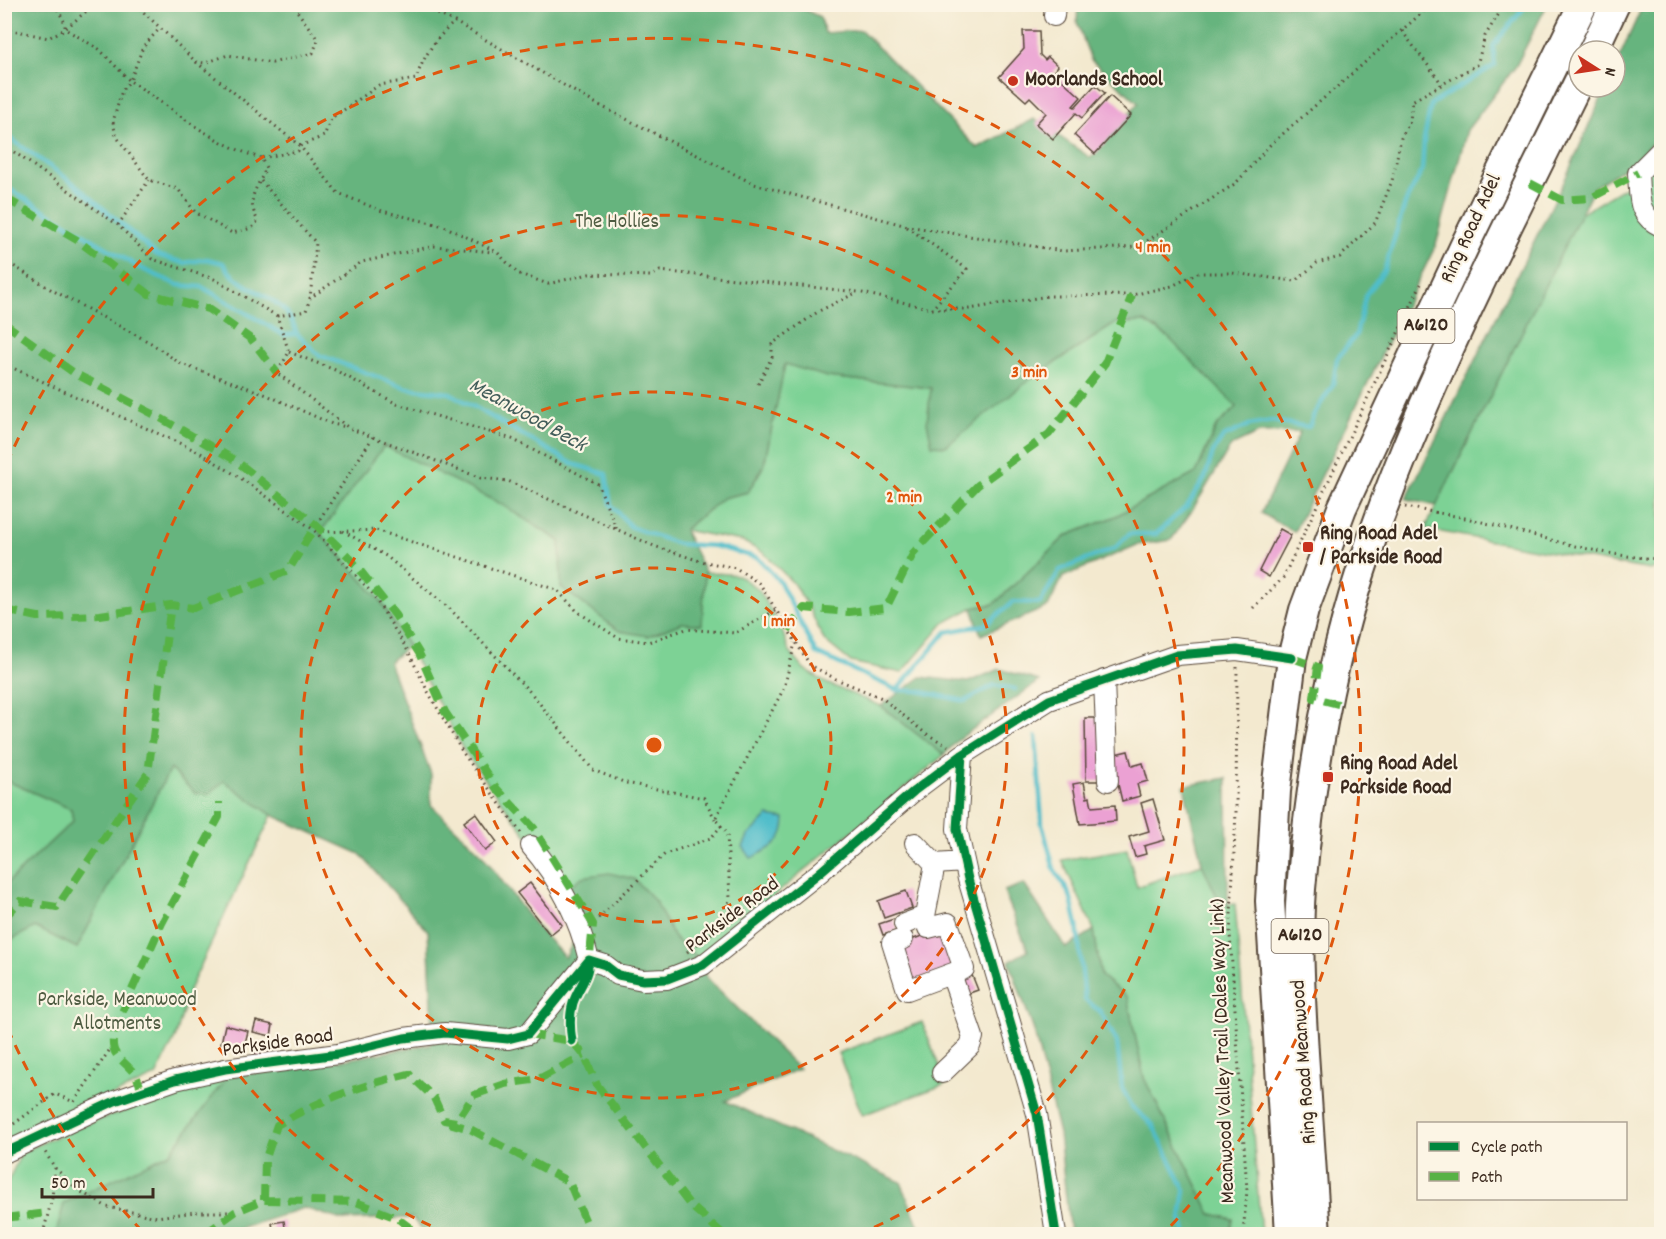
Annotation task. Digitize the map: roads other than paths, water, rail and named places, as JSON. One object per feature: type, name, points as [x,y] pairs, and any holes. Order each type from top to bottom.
[{"type":"highway","name":"Ring Road Adel","points":[[1292,658],[1304,610],[1342,508],[1469,236],[1583,4]]},
{"type":"highway","points":[[1599,39],[1615,4]]},
{"type":"highway","name":"Ring Road Adel","points":[[1342,640],[1359,576],[1403,454],[1469,308],[1570,99]]},
{"type":"highway","name":"Ring Road Meanwood","points":[[1316,1234],[1299,973],[1301,893],[1311,790],[1342,640]]},
{"type":"highway","name":"Ring Road Meanwood","points":[[1290,1234],[1270,901],[1276,791],[1292,658]]},
{"type":"street","points":[[1662,149],[1638,173],[1641,209],[1645,217],[1662,227]]},
{"type":"street","name":"Parkside Road","points":[[4,1153],[115,1101],[175,1080],[225,1069],[338,1054],[405,1038],[445,1033],[508,1040],[528,1034],[589,960],[605,965],[618,975],[643,980],[667,979],[703,965],[819,873],[914,791],[962,755],[1049,700],[1177,655],[1237,650],[1292,658]]},
{"type":"street","points":[[1104,680],[1108,781]]},
{"type":"street","points":[[962,755],[957,829],[964,862],[1037,1114],[1056,1234]]},
{"type":"street","points":[[915,843],[935,864]]},
{"type":"street","points":[[531,846],[544,861],[581,929],[589,960]]},
{"type":"street","points":[[935,864],[964,862]]},
{"type":"street","points":[[926,922],[935,864]]},
{"type":"street","points":[[926,922],[948,922],[964,969],[907,990],[892,943],[899,932],[926,922]]},
{"type":"street","points":[[942,1073],[970,1046],[973,1037],[951,974]]},
{"type":"water","points":[[768,816],[785,819],[782,834],[770,848],[751,858],[743,847],[748,836]]},
{"type":"waterway","points":[[897,690],[946,632],[985,625],[1013,602],[1040,603],[1060,570],[1115,548],[1129,534],[1156,534],[1187,506],[1205,478],[1213,452],[1223,437],[1249,425],[1272,421],[1309,427],[1314,414],[1333,385],[1337,359],[1356,335],[1366,294],[1384,271],[1406,201],[1422,171],[1424,140],[1431,104],[1495,65],[1493,46],[1527,4]]},
{"type":"waterway","points":[[4,134],[76,185],[157,255],[184,263],[207,259],[223,263],[241,282],[274,301],[283,309],[297,334]]},
{"type":"waterway","name":"Meanwood Beck","points":[[4,186],[140,268],[178,285],[202,287],[284,335],[297,334],[319,355],[407,388],[450,393],[573,464],[606,474],[611,505],[631,527],[678,544],[715,546],[758,558],[780,582],[816,653],[897,690],[918,691],[965,701],[994,685],[1015,689]]},
{"type":"waterway","name":"Meanwood Beck","points":[[1036,737],[1042,824],[1054,869],[1070,895],[1077,925],[1085,1000],[1100,1011],[1117,1042],[1122,1088],[1132,1107],[1153,1125],[1185,1190],[1181,1219],[1186,1234]]},
{"type":"place","name":"Moorlands School","points":[[1013,81]]},
{"type":"place","name":"Ring Road Adel / Parkside Road","points":[[1308,547]]},
{"type":"place","name":"Ring Road Adel Parkside Road","points":[[1328,777]]},
{"type":"park label","name":"The Hollies","points":[[617,223]]},
{"type":"park label","name":"Parkside, Meanwood Allotments","points":[[117,1013]]}]
